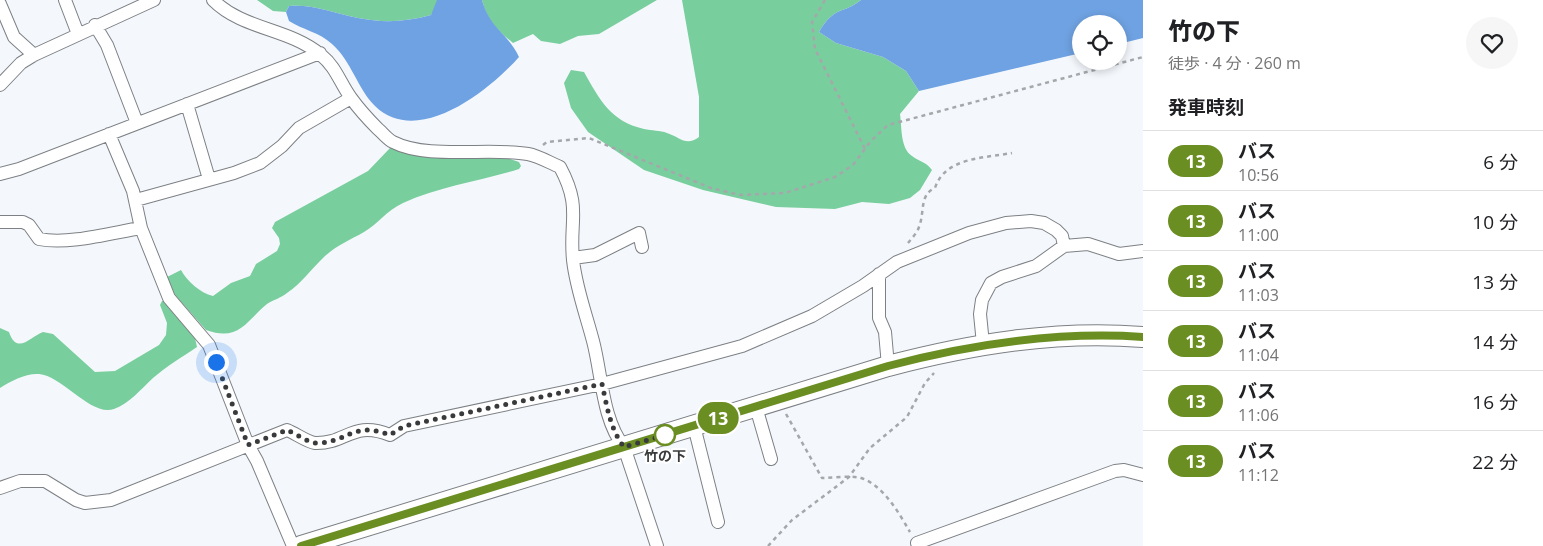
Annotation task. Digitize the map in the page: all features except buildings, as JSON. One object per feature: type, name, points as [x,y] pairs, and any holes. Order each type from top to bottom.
[{"type":"main road","points":[[301,546],[888,366],[983,344],[1084,334],[1143,337]]},
{"type":"street","points":[[65,0],[78,34]]},
{"type":"street","points":[[0,85],[21,63],[34,55],[154,0]]},
{"type":"street","points":[[213,0],[225,12],[290,38],[320,54],[334,66],[351,98],[391,142],[408,147],[447,152],[530,154],[560,167],[573,195],[575,209],[573,258],[579,294],[610,419],[616,438],[624,447],[656,546]]},
{"type":"street","points":[[1,11],[14,37],[34,55]]},
{"type":"street","points":[[96,25],[107,45],[137,123]]},
{"type":"street","points":[[0,174],[320,54]]},
{"type":"street","points":[[136,200],[260,162],[282,146],[298,128],[351,98]]},
{"type":"street","points":[[187,104],[209,179]]},
{"type":"street","points":[[109,134],[136,200],[141,228],[169,298],[209,346],[248,445],[257,461],[293,546]]},
{"type":"street","points":[[0,488],[20,481],[46,481],[76,500],[85,503],[111,500],[287,430],[313,443],[325,442],[364,429],[375,429],[390,435],[404,426],[602,384],[742,346],[812,316],[897,262],[969,233],[1006,224],[1031,221],[1044,223],[1056,230],[1062,236],[1064,246]]},
{"type":"street","points":[[0,222],[23,222],[29,225],[39,239],[46,240],[87,237],[141,228]]},
{"type":"street","points":[[573,258],[595,255],[639,233],[642,247]]},
{"type":"street","points":[[983,344],[980,314],[985,291],[991,283],[1002,276],[1036,266],[1064,246],[1088,244],[1119,254],[1143,251]]},
{"type":"street","points":[[878,274],[879,318],[885,332],[888,366]]},
{"type":"street","points":[[756,407],[771,459]]},
{"type":"street","points":[[694,426],[718,522]]},
{"type":"street","points":[[917,543],[1115,471],[1124,470],[1143,475]]},
{"type":"path","points":[[825,0],[812,22],[815,49],[865,149]]},
{"type":"path","points":[[530,154],[547,142],[589,138],[623,150],[666,172],[711,188],[740,195],[785,193],[835,177],[853,165],[865,149],[888,125],[1143,57]]},
{"type":"path","points":[[897,262],[919,228],[924,198],[928,191],[935,188],[938,178],[947,169],[974,159],[1012,153]]},
{"type":"path","points":[[768,546],[792,520],[849,477],[870,448],[906,417],[925,383],[935,372]]},
{"type":"path","points":[[778,400],[822,478],[859,478],[875,486],[894,506],[917,543]]},
{"type":"green space","points":[[257,0],[437,0],[438,3],[431,15],[404,20],[376,21],[307,6],[289,6],[286,12],[273,11]]},
{"type":"green space","points":[[482,0],[657,0],[599,34],[578,36],[560,44],[541,41],[533,34],[513,43],[493,24]]},
{"type":"green space","points":[[682,0],[861,0],[834,14],[819,32],[836,43],[883,57],[906,71],[919,91],[900,114],[905,148],[912,156],[925,163],[932,170],[920,190],[910,198],[889,204],[862,202],[835,209],[776,207],[703,190],[644,170],[588,132],[571,108],[564,83],[571,70],[584,72],[607,108],[623,121],[644,129],[664,132],[687,141],[699,137],[699,97]]},
{"type":"green space","points":[[391,147],[510,159],[519,162],[521,166],[519,169],[431,192],[397,206],[369,229],[330,252],[292,289],[267,304],[247,323],[234,332],[217,333],[206,330],[175,295],[167,277],[181,270],[194,286],[213,296],[231,283],[250,276],[256,264],[277,251],[280,244],[279,238],[272,228],[275,222],[368,171]]},
{"type":"green space","points":[[162,301],[166,301],[195,338],[197,347],[158,374],[120,406],[105,410],[96,407],[86,402],[58,381],[39,374],[24,376],[0,388],[0,328],[9,332],[12,339],[20,344],[43,332],[53,334],[95,372],[115,371],[159,345],[166,335],[167,323],[160,305]]},
{"type":"water","points":[[437,0],[482,0],[490,18],[510,42],[519,57],[490,84],[452,110],[432,118],[412,121],[392,117],[375,106],[339,51],[322,37],[289,21],[286,12],[289,6],[307,6],[367,20],[404,20],[431,15]]},
{"type":"water","points":[[861,0],[1143,0],[1143,38],[1127,42],[1127,15],[1072,15],[1072,55],[919,91],[906,71],[883,57],[836,43],[819,32],[834,14]]},
{"type":"bus line","name":"13","points":[[301,546],[888,366],[948,350],[998,342],[1084,334],[1143,337]]},
{"type":"place","name":"竹の下","points":[[665,435]]},
{"type":"route","points":[[216,362],[248,445],[287,430],[313,443],[325,442],[364,429],[375,429],[390,435],[404,426],[602,384],[616,438],[624,447],[665,435]]}]
